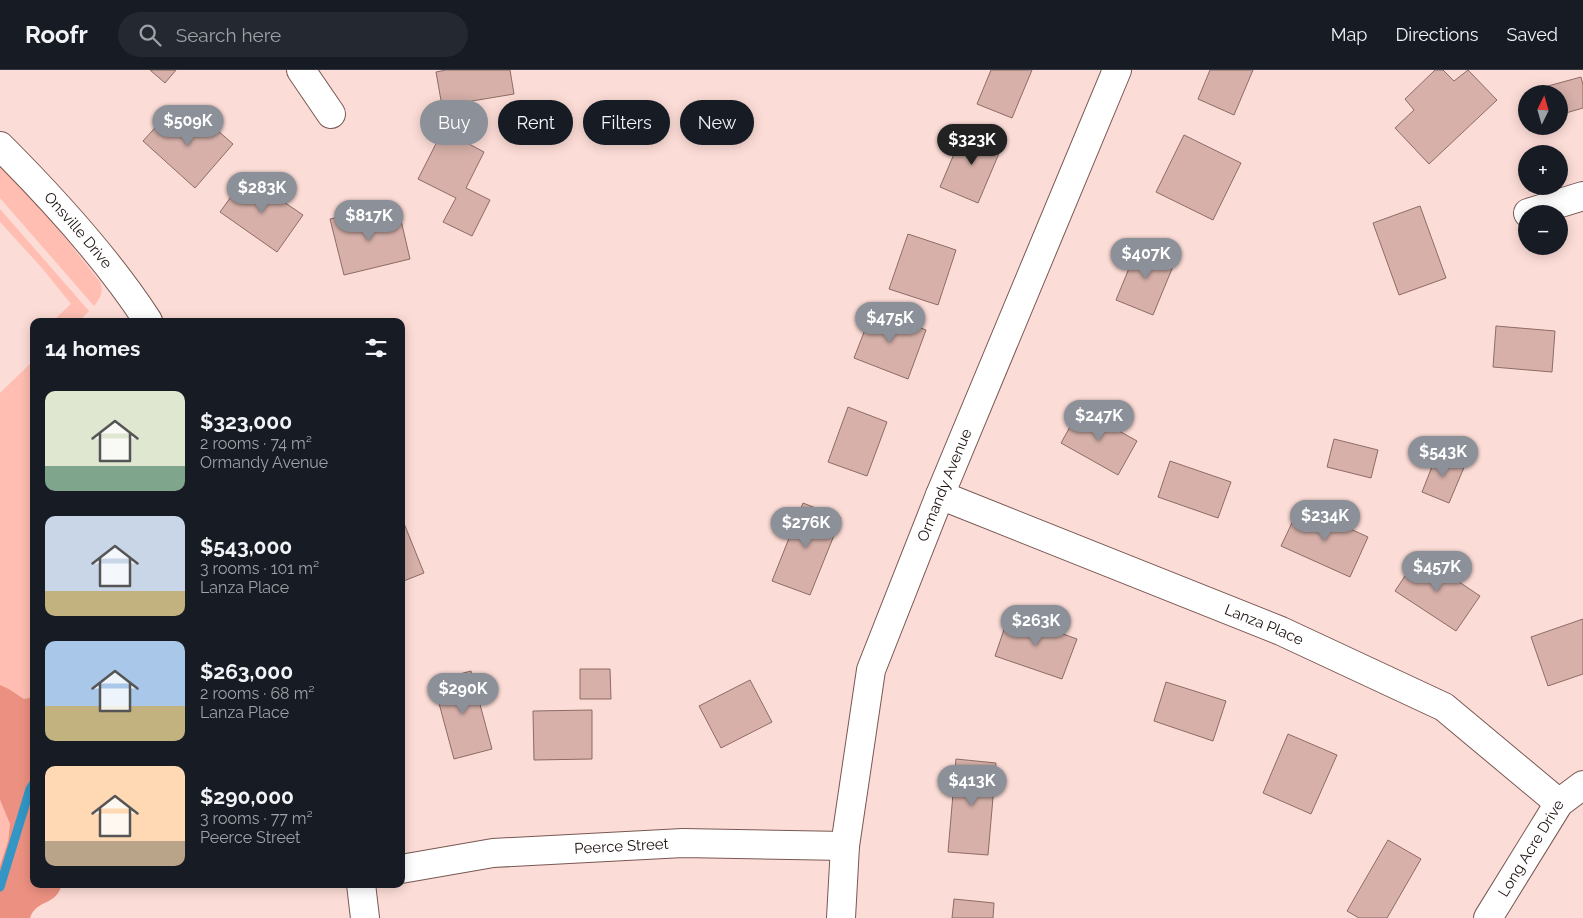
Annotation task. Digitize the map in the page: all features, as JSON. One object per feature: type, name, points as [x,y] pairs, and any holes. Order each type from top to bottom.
[{"type":"street","points":[[301,70],[331,114]]},
{"type":"street","name":"Ormandy Avenue","points":[[841,918],[845,846],[871,670],[940,495],[1117,70]]},
{"type":"street","name":"Onsville Drive","points":[[0,146],[84,238],[117,278],[146,318]]},
{"type":"street","points":[[1554,205],[1583,196]]},
{"type":"street","name":"Lanza Place","points":[[940,495],[1281,631],[1444,707],[1559,803]]},
{"type":"street","name":"Long Acre Drive","points":[[1488,918],[1559,803],[1583,786]]},
{"type":"street","name":"Peerce Street","points":[[405,868],[493,853],[683,843],[845,846]]},
{"type":"street","points":[[361,888],[365,918]]},
{"type":"shaded area","points":[[0,166],[44,211],[100,282],[101,295],[94,306],[0,198]]},
{"type":"shaded area","points":[[0,209],[89,311],[82,318],[56,318],[71,304],[42,268],[0,222]]},
{"type":"shaded area","points":[[30,364],[30,698],[24,699],[0,685],[0,393]]},
{"type":"shaded area","points":[[0,685],[24,699],[30,698],[30,888],[60,888],[51,900],[37,907],[30,918],[0,918],[0,866],[8,841],[10,824],[0,800]]},
{"type":"shaded area","points":[[0,800],[10,824],[8,841],[0,866]]},
{"type":"building","points":[[150,70],[176,70],[165,83]]},
{"type":"building","points":[[446,70],[510,70],[514,94],[478,100],[441,100],[436,72]]},
{"type":"building","points":[[991,70],[1032,70],[1012,118],[977,104]]},
{"type":"building","points":[[1210,70],[1253,70],[1234,115],[1198,99]]},
{"type":"building","points":[[1435,70],[1443,70],[1454,81],[1468,70],[1497,100],[1429,164],[1395,128],[1414,110],[1405,99]]},
{"type":"building","points":[[1581,77],[1583,108],[1568,112],[1568,85],[1552,85]]},
{"type":"building","points":[[173,108],[201,133],[209,123],[233,144],[195,188],[143,141]]},
{"type":"building","points":[[965,128],[1003,144],[978,203],[940,187]]},
{"type":"building","points":[[1184,135],[1241,163],[1213,220],[1156,192]]},
{"type":"building","points":[[435,145],[471,145],[484,152],[466,188],[490,200],[472,236],[443,222],[456,198],[418,179]]},
{"type":"building","points":[[246,176],[303,215],[277,252],[220,212]]},
{"type":"building","points":[[1420,206],[1446,278],[1399,295],[1373,223]]},
{"type":"building","points":[[369,210],[372,223],[400,216],[410,259],[344,275],[330,219]]},
{"type":"building","points":[[908,234],[956,250],[938,305],[889,289]]},
{"type":"building","points":[[1139,244],[1176,259],[1153,315],[1116,300]]},
{"type":"building","points":[[873,309],[926,330],[908,379],[854,358]]},
{"type":"building","points":[[1496,326],[1555,331],[1552,372],[1493,367]]},
{"type":"building","points":[[848,407],[887,422],[867,476],[828,462]]},
{"type":"building","points":[[1080,409],[1137,441],[1118,475],[1061,443]]},
{"type":"building","points":[[1334,439],[1378,450],[1371,478],[1327,467]]},
{"type":"building","points":[[1437,454],[1465,465],[1449,503],[1422,492]]},
{"type":"building","points":[[1170,461],[1231,482],[1218,518],[1158,497]]},
{"type":"building","points":[[803,503],[841,518],[810,595],[772,581]]},
{"type":"building","points":[[1300,506],[1368,537],[1350,577],[1281,546]]},
{"type":"building","points":[[405,526],[424,573],[405,580]]},
{"type":"building","points":[[1419,555],[1480,596],[1456,631],[1395,591]]},
{"type":"building","points":[[1009,615],[1077,639],[1062,679],[995,656]]},
{"type":"building","points":[[1583,619],[1583,674],[1548,686],[1531,637]]},
{"type":"building","points":[[580,669],[610,669],[611,699],[580,699]]},
{"type":"building","points":[[471,671],[492,749],[454,759],[433,681]]},
{"type":"building","points":[[750,680],[772,722],[721,748],[699,706]]},
{"type":"building","points":[[1166,682],[1226,701],[1213,741],[1154,721]]},
{"type":"building","points":[[592,710],[592,759],[534,760],[533,711]]},
{"type":"building","points":[[1288,734],[1337,755],[1311,814],[1263,793]]},
{"type":"building","points":[[956,759],[996,763],[988,855],[948,852]]},
{"type":"building","points":[[1388,840],[1421,859],[1387,918],[1359,918],[1347,911]]},
{"type":"building","points":[[954,899],[994,903],[993,918],[952,918]]},
{"type":"waterway","points":[[0,887],[30,789]]}]
